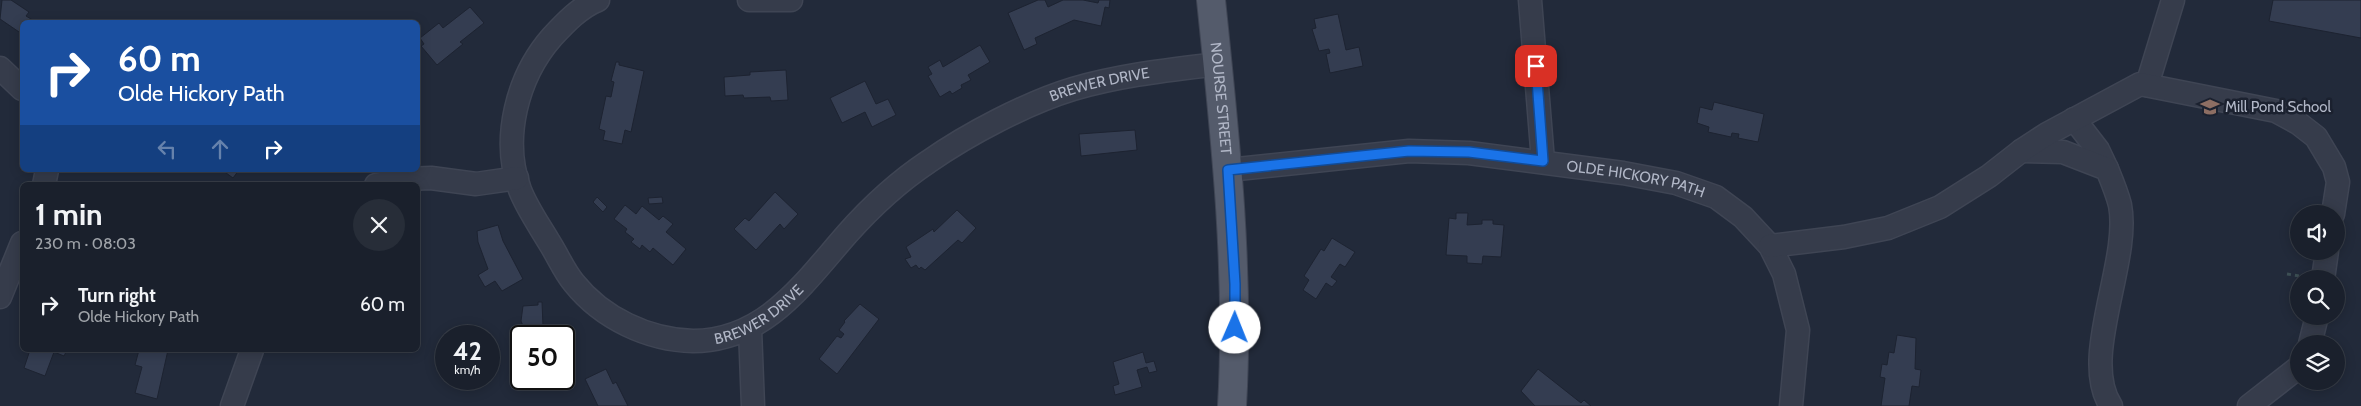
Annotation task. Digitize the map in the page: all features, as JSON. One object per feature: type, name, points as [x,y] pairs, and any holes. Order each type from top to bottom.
[{"type":"main road","name":"NOURSE STREET","points":[[1211,0],[1228,170],[1235,284],[1232,406]]},
{"type":"street","name":"BREWER DRIVE","points":[[598,0],[581,9],[558,30],[536,58],[528,72],[521,90],[514,128],[516,178],[536,222],[575,285],[597,306],[622,322],[646,333],[679,340],[714,339],[750,328],[771,315],[868,213],[900,183],[949,148],[1019,112],[1071,90],[1126,77],[1218,64]]},
{"type":"street","points":[[749,0],[791,0]]},
{"type":"street","points":[[1530,0],[1543,161]]},
{"type":"street","points":[[2144,85],[2173,0]]},
{"type":"street","points":[[0,68],[20,87]]},
{"type":"street","points":[[1770,246],[1844,237],[1888,228],[1940,207],[1989,176],[2021,150],[2074,119],[2144,85],[2276,111],[2298,123],[2316,137],[2334,167],[2338,182],[2334,205]]},
{"type":"street","points":[[2074,119],[2098,150],[2120,206],[2120,241],[2101,352],[2101,377],[2106,399],[2111,406]]},
{"type":"street","points":[[2021,150],[2063,152],[2107,169]]},
{"type":"street","name":"OLDE HICKORY PATH","points":[[1228,170],[1409,151],[1469,152],[1543,161],[1676,183],[1708,194],[1743,217],[1770,246],[1784,274],[1798,330],[1791,406]]},
{"type":"street","points":[[391,182],[431,178],[476,184],[516,178]]},
{"type":"street","points":[[0,297],[20,248]]},
{"type":"street","points":[[750,328],[754,406]]},
{"type":"street","points":[[232,406],[251,352]]},
{"type":"street","points":[[2249,406],[2290,374]]},
{"type":"building","points":[[2,0],[11,0],[29,12],[26,16],[33,20],[20,20],[20,33],[0,19]]},
{"type":"building","points":[[1038,0],[1045,0],[1048,7],[1063,0],[1083,0],[1098,3],[1099,0],[1110,0],[1109,8],[1105,7],[1101,26],[1074,20],[1035,38],[1037,44],[1024,50],[1008,13]]},
{"type":"building","points":[[2273,0],[2361,0],[2361,38],[2269,21]]},
{"type":"building","points":[[470,7],[484,23],[460,42],[463,44],[437,65],[421,46],[424,44],[420,38],[439,23],[443,28]]},
{"type":"building","points":[[1338,14],[1346,50],[1359,47],[1363,66],[1330,73],[1326,54],[1330,53],[1329,49],[1319,51],[1312,29],[1316,28],[1314,19]]},
{"type":"building","points":[[980,45],[990,62],[968,75],[971,80],[961,85],[962,88],[952,94],[950,91],[940,97],[928,76],[932,74],[928,67],[940,60],[943,67]]},
{"type":"building","points":[[616,62],[619,62],[619,65],[644,71],[631,132],[625,130],[622,144],[603,140],[605,131],[599,129],[606,96],[611,97],[614,82],[611,81]]},
{"type":"building","points":[[786,70],[788,100],[771,101],[770,97],[744,98],[743,95],[725,96],[724,77],[750,75],[750,72]]},
{"type":"building","points":[[865,81],[876,104],[888,99],[896,115],[872,127],[865,112],[842,123],[830,98]]},
{"type":"building","points":[[1714,102],[1764,114],[1758,142],[1738,138],[1739,134],[1732,133],[1731,137],[1708,132],[1709,127],[1697,123],[1700,107],[1712,110]]},
{"type":"building","points":[[1135,130],[1137,150],[1081,156],[1079,134]]},
{"type":"building","points":[[225,172],[238,172],[233,178]]},
{"type":"building","points":[[775,192],[798,214],[784,229],[780,224],[756,250],[734,229],[745,218],[749,221]]},
{"type":"building","points":[[597,197],[607,207],[603,212],[593,202]]},
{"type":"building","points":[[662,197],[663,203],[649,204],[648,198]]},
{"type":"building","points":[[625,205],[636,214],[642,206],[659,220],[663,216],[673,224],[666,232],[686,249],[673,265],[653,248],[650,252],[642,245],[640,249],[631,242],[634,239],[625,232],[627,229],[614,219]]},
{"type":"building","points":[[957,210],[976,228],[962,243],[958,240],[925,270],[921,267],[919,269],[916,265],[911,268],[905,259],[911,257],[906,247],[933,229],[934,232]]},
{"type":"building","points":[[1456,213],[1468,213],[1467,225],[1482,224],[1482,220],[1493,220],[1493,224],[1504,225],[1501,257],[1483,256],[1482,264],[1467,263],[1467,256],[1446,255],[1449,218],[1456,219]]},
{"type":"building","points":[[498,225],[503,241],[523,279],[502,291],[495,281],[485,287],[478,275],[488,269],[478,242],[477,231]]},
{"type":"building","points":[[1332,238],[1355,252],[1345,267],[1340,264],[1331,277],[1337,281],[1332,287],[1326,283],[1316,299],[1303,290],[1309,280],[1304,276],[1321,249],[1324,251]]},
{"type":"building","points":[[538,302],[542,302],[543,325],[523,325],[521,321],[523,306],[538,305]]},
{"type":"building","points":[[860,304],[879,319],[837,374],[819,359],[837,336],[841,338],[844,334],[839,330],[844,321]]},
{"type":"building","points":[[1897,335],[1916,338],[1915,369],[1921,370],[1919,387],[1912,386],[1909,406],[1881,406],[1885,378],[1880,377],[1882,364],[1887,365],[1889,352],[1894,353]]},
{"type":"building","points":[[29,352],[54,352],[45,376],[24,368]]},
{"type":"building","points":[[54,352],[66,352],[64,356]]},
{"type":"building","points":[[138,352],[168,352],[157,399],[135,393],[142,367],[135,365]]},
{"type":"building","points":[[1143,352],[1146,363],[1154,361],[1157,371],[1149,373],[1147,367],[1137,370],[1142,387],[1115,395],[1113,386],[1119,384],[1113,362]]},
{"type":"building","points":[[606,369],[613,384],[616,382],[628,406],[598,406],[585,379]]},
{"type":"building","points":[[1538,369],[1581,403],[1584,400],[1591,406],[1535,406],[1521,391]]},
{"type":"place","name":"Mill Pond School","points":[[2210,107]]},
{"type":"route","points":[[1235,328],[1234,248],[1228,170],[1356,155],[1409,151],[1469,152],[1543,161],[1536,66]]}]
